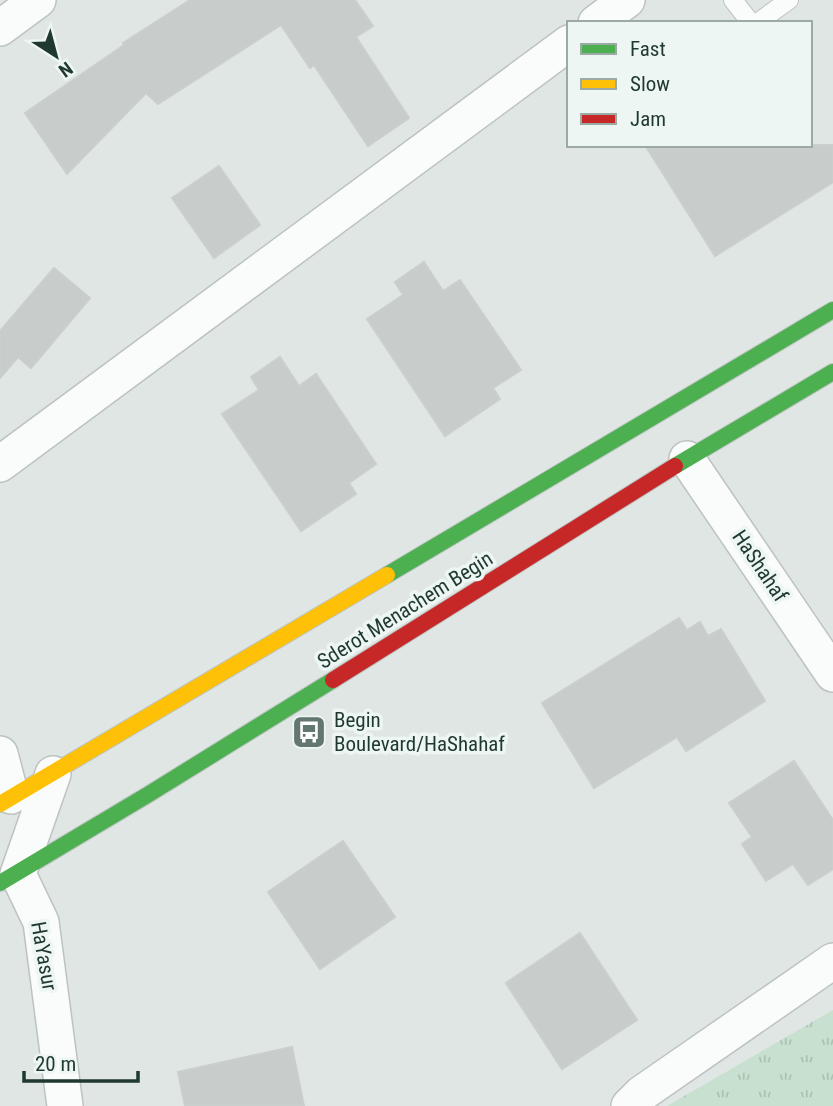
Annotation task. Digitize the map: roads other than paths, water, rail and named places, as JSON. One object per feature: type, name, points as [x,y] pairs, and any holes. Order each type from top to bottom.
[{"type":"street","points":[[0,28],[38,0]]},
{"type":"street","points":[[599,21],[626,0]]},
{"type":"street","points":[[0,464],[567,44]]},
{"type":"street","name":"Sderot Menachem Begin","points":[[5,800],[54,774],[833,310]]},
{"type":"street","name":"Sderot Menachem Begin","points":[[9,878],[687,459],[833,372]]},
{"type":"street","name":"HaShahaf","points":[[687,459],[833,674]]},
{"type":"street","points":[[0,754],[5,800]]},
{"type":"street","points":[[9,878],[26,845],[54,774]]},
{"type":"street","name":"HaYasur","points":[[9,878],[41,922],[65,1106]]},
{"type":"street","points":[[629,1106],[641,1094],[833,961]]},
{"type":"lane","points":[[733,0],[749,21]]},
{"type":"lane","points":[[760,21],[789,0]]},
{"type":"place","name":"Begin Boulevard/HaShahaf","points":[[309,732]]}]
